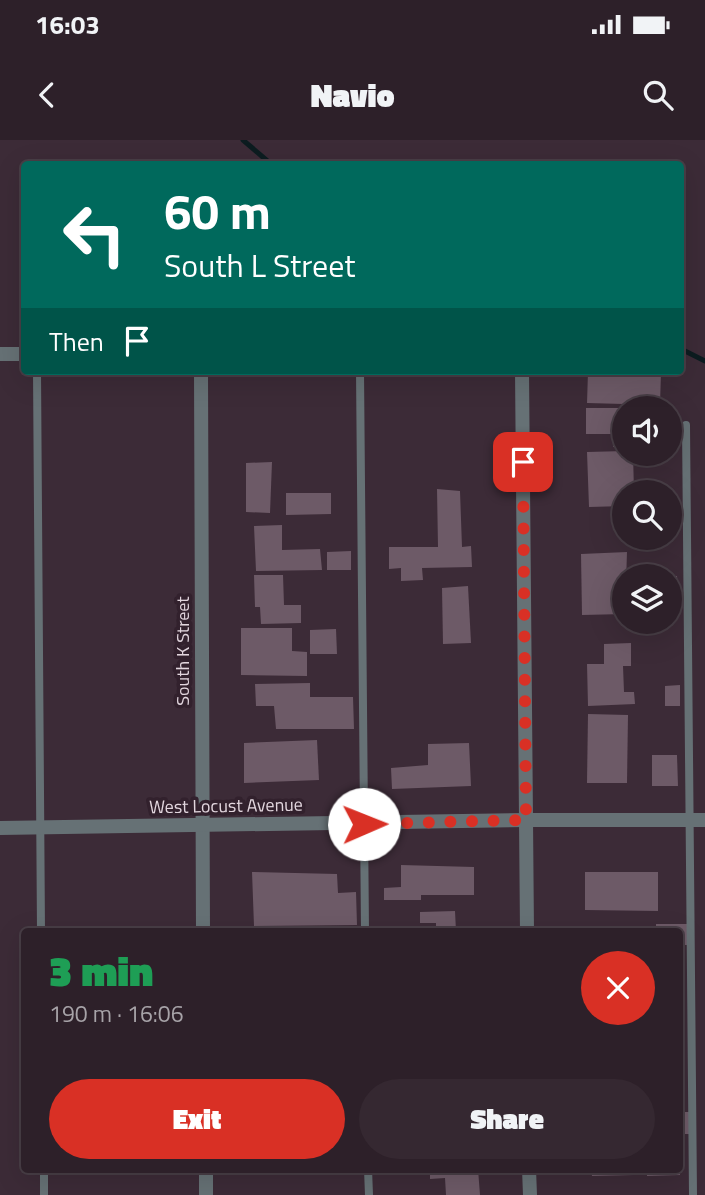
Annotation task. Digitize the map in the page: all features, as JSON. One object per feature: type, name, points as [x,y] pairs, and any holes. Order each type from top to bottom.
[{"type":"street","points":[[0,354],[21,354]]},
{"type":"street","name":"South K Street","points":[[201,375],[204,928]]},
{"type":"street","points":[[522,375],[527,928]]},
{"type":"street","name":"West Locust Avenue","points":[[0,828],[705,820]]},
{"type":"street","points":[[206,1173],[206,1195]]},
{"type":"street","points":[[530,1173],[530,1195]]},
{"type":"lane","points":[[37,375],[41,928]]},
{"type":"lane","points":[[360,375],[365,928]]},
{"type":"lane","points":[[686,425],[692,1195]]},
{"type":"lane","points":[[44,1173],[44,1195]]},
{"type":"lane","points":[[368,1173],[369,1195]]},
{"type":"building","points":[[588,375],[661,375],[660,396],[612,396],[612,404],[587,403]]},
{"type":"building","points":[[586,408],[612,408],[612,434],[586,434]]},
{"type":"building","points":[[612,451],[612,466],[633,466],[634,480],[612,480],[612,506],[589,507],[587,452]]},
{"type":"building","points":[[272,462],[270,513],[246,512],[246,463]]},
{"type":"building","points":[[437,489],[460,491],[462,547],[471,546],[472,567],[422,568],[423,580],[401,581],[401,568],[389,569],[389,547],[438,547]]},
{"type":"building","points":[[286,493],[331,493],[331,514],[286,515]]},
{"type":"building","points":[[282,525],[282,550],[320,549],[322,570],[256,571],[254,526]]},
{"type":"building","points":[[351,551],[351,570],[327,570],[327,552]]},
{"type":"building","points":[[627,552],[627,564],[612,564],[612,614],[582,615],[581,554]]},
{"type":"building","points":[[254,575],[283,575],[284,605],[301,605],[301,623],[261,624],[260,607],[255,607]]},
{"type":"building","points":[[468,586],[471,643],[443,644],[442,588]]},
{"type":"building","points":[[241,628],[292,628],[292,651],[307,652],[307,676],[241,675]]},
{"type":"building","points":[[336,629],[337,654],[310,654],[310,630]]},
{"type":"building","points":[[631,643],[631,666],[623,666],[624,692],[634,692],[635,704],[588,706],[587,664],[604,664],[604,644]]},
{"type":"building","points":[[310,683],[310,697],[353,697],[354,729],[276,729],[274,706],[256,706],[255,684]]},
{"type":"building","points":[[680,685],[680,706],[665,706],[665,686]]},
{"type":"building","points":[[588,714],[628,715],[627,783],[587,783]]},
{"type":"building","points":[[317,740],[319,780],[244,783],[244,743]]},
{"type":"building","points":[[469,743],[471,786],[392,789],[391,768],[428,765],[428,744]]},
{"type":"building","points":[[652,755],[677,755],[678,786],[652,786]]},
{"type":"building","points":[[401,865],[474,867],[474,895],[421,895],[421,900],[384,900],[384,888],[401,887]]},
{"type":"building","points":[[252,872],[337,874],[338,893],[356,892],[357,925],[254,926]]},
{"type":"building","points":[[585,872],[658,872],[658,911],[585,910]]},
{"type":"building","points":[[455,911],[456,928],[436,928],[436,923],[420,923],[420,912]]},
{"type":"building","points":[[656,924],[688,924],[687,945],[683,945],[683,928],[656,928]]},
{"type":"building","points":[[683,1112],[689,1112],[689,1134],[683,1134]]},
{"type":"building","points":[[430,1173],[478,1173],[480,1195],[446,1195],[445,1178],[430,1179]]},
{"type":"building","points":[[592,1173],[634,1173],[634,1175],[592,1176]]},
{"type":"building","points":[[647,1173],[680,1173],[680,1175],[647,1176]]},
{"type":"waterway","points":[[243,140],[268,161]]},
{"type":"waterway","points":[[684,350],[705,361]]},
{"type":"route","points":[[364,824],[526,820],[523,462]]}]
